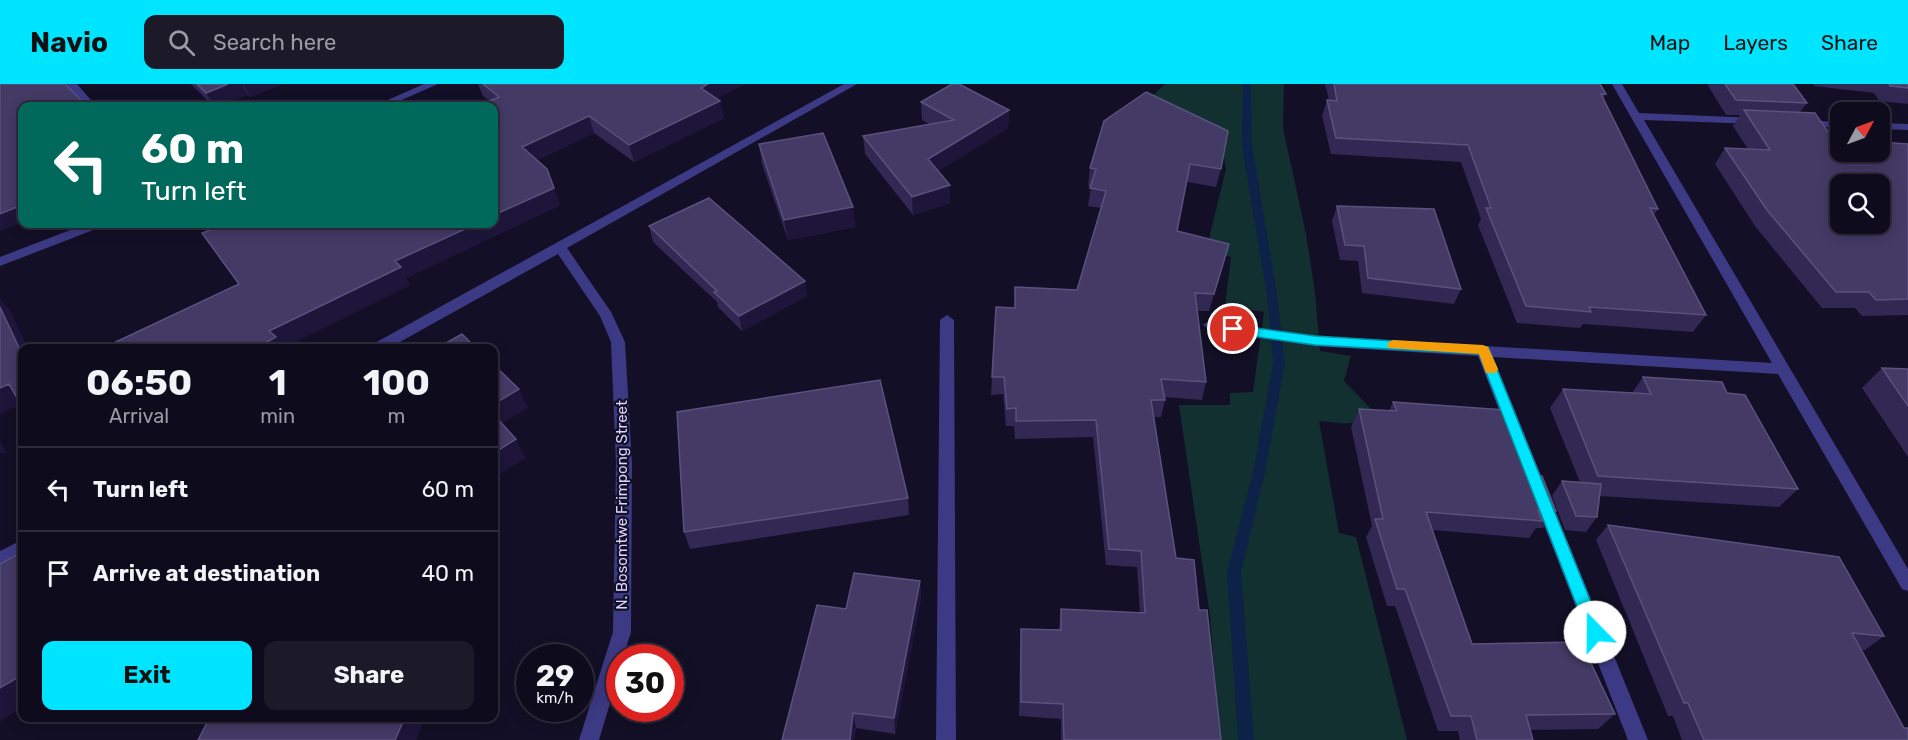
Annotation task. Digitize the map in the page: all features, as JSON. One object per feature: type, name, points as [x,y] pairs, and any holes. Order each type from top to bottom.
[{"type":"street","points":[[71,84],[87,102]]},
{"type":"street","points":[[390,102],[433,84]]},
{"type":"street","points":[[385,344],[852,84]]},
{"type":"street","points":[[1617,84],[1908,584]]},
{"type":"street","points":[[1634,116],[1772,122]]},
{"type":"street","points":[[1795,123],[1830,124]]},
{"type":"street","points":[[1890,126],[1908,127]]},
{"type":"street","points":[[0,262],[87,228]]},
{"type":"street","name":"N. Bosomtwe Frimpong Street","points":[[560,247],[606,315],[618,342],[624,464],[622,632],[589,740]]},
{"type":"street","points":[[946,740],[947,320]]},
{"type":"street","points":[[1210,325],[1256,334],[1315,341],[1783,369]]},
{"type":"street","points":[[1483,350],[1638,740]]},
{"type":"street","points":[[0,560],[18,549]]},
{"type":"green space","points":[[1165,84],[1284,84],[1283,128],[1306,234],[1315,292],[1320,351],[1351,356],[1344,381],[1372,410],[1353,423],[1319,421],[1339,533],[1356,537],[1407,740],[1220,740],[1210,616],[1179,405],[1230,405],[1230,393],[1253,392],[1264,312],[1225,306],[1231,257],[1206,251],[1226,169],[1221,143],[1142,106]]},
{"type":"building","points":[[0,84],[65,84],[83,102],[18,102],[18,207],[0,214]]},
{"type":"building","points":[[197,84],[228,84],[206,93]]},
{"type":"building","points":[[483,84],[708,84],[701,88],[720,101],[629,145],[589,116],[522,147],[547,169],[554,188],[498,213],[498,102],[487,102],[499,97]]},
{"type":"building","points":[[952,84],[959,84],[1009,110],[928,159],[950,185],[912,197],[863,136],[954,120],[921,102]]},
{"type":"building","points":[[1334,84],[1600,84],[1606,94],[1601,94],[1658,209],[1650,208],[1706,315],[1589,307],[1591,312],[1526,306],[1486,208],[1491,208],[1468,145],[1336,138],[1327,100],[1337,101]]},
{"type":"building","points":[[1725,84],[1793,84],[1807,103],[1736,100]]},
{"type":"building","points":[[1889,84],[1908,84],[1908,88],[1890,86]]},
{"type":"building","points":[[1146,92],[1228,131],[1221,169],[1190,164],[1177,231],[1229,244],[1214,294],[1195,293],[1206,382],[1161,379],[1165,400],[1151,400],[1176,558],[1194,560],[1199,610],[1207,610],[1221,740],[1064,740],[1063,704],[1021,702],[1021,629],[1061,630],[1061,609],[1145,613],[1141,551],[1109,549],[1096,420],[1016,421],[1016,408],[1007,409],[1004,377],[992,377],[996,307],[1015,308],[1015,287],[1077,290],[1106,191],[1090,188],[1096,169],[1090,168],[1104,121]]},
{"type":"building","points":[[1744,110],[1815,113],[1830,135],[1830,162],[1890,162],[1890,143],[1908,144],[1908,299],[1876,300],[1869,292],[1836,292],[1767,210],[1725,148],[1770,150]]},
{"type":"building","points":[[823,133],[853,207],[784,220],[759,144]]},
{"type":"building","points":[[709,198],[805,281],[739,316],[714,292],[717,291],[649,226]]},
{"type":"building","points":[[1337,206],[1434,209],[1461,289],[1368,278],[1364,246],[1345,245]]},
{"type":"building","points":[[215,228],[467,228],[395,261],[401,267],[269,331],[276,337],[264,344],[112,344],[239,284],[202,233]]},
{"type":"building","points":[[0,307],[18,345],[18,400],[9,384],[0,388]]},
{"type":"building","points":[[462,334],[472,344],[444,344]]},
{"type":"building","points":[[1882,368],[1908,369],[1908,406]]},
{"type":"building","points":[[498,369],[519,389],[498,402]]},
{"type":"building","points":[[1643,377],[1722,382],[1727,393],[1745,395],[1798,489],[1598,476],[1563,389],[1651,394]]},
{"type":"building","points":[[880,380],[908,498],[684,532],[677,412]]},
{"type":"building","points":[[1393,402],[1505,410],[1526,475],[1542,476],[1556,511],[1538,510],[1542,521],[1426,512],[1472,644],[1581,642],[1615,714],[1526,715],[1533,740],[1477,740],[1471,716],[1451,716],[1405,589],[1397,589],[1375,519],[1383,519],[1359,409],[1397,411]]},
{"type":"building","points":[[498,419],[516,439],[498,450]]},
{"type":"building","points":[[1562,481],[1601,484],[1597,517],[1576,516]]},
{"type":"building","points":[[1608,525],[1839,557],[1884,636],[1852,633],[1904,728],[1908,728],[1908,740],[1704,740],[1688,703],[1684,703]]},
{"type":"building","points":[[18,554],[18,677],[0,688],[0,564]]},
{"type":"building","points":[[854,573],[920,581],[894,718],[853,713],[850,740],[782,740],[817,605],[846,609]]},
{"type":"building","points":[[207,722],[403,722],[395,740],[198,740]]},
{"type":"waterway","points":[[1246,740],[1234,572],[1260,468],[1279,363],[1272,295],[1247,146],[1247,84]]},
{"type":"slow traffic","points":[[1393,345],[1483,350],[1491,369]]},
{"type":"route","points":[[1233,329],[1315,341],[1483,350],[1595,632]]}]
